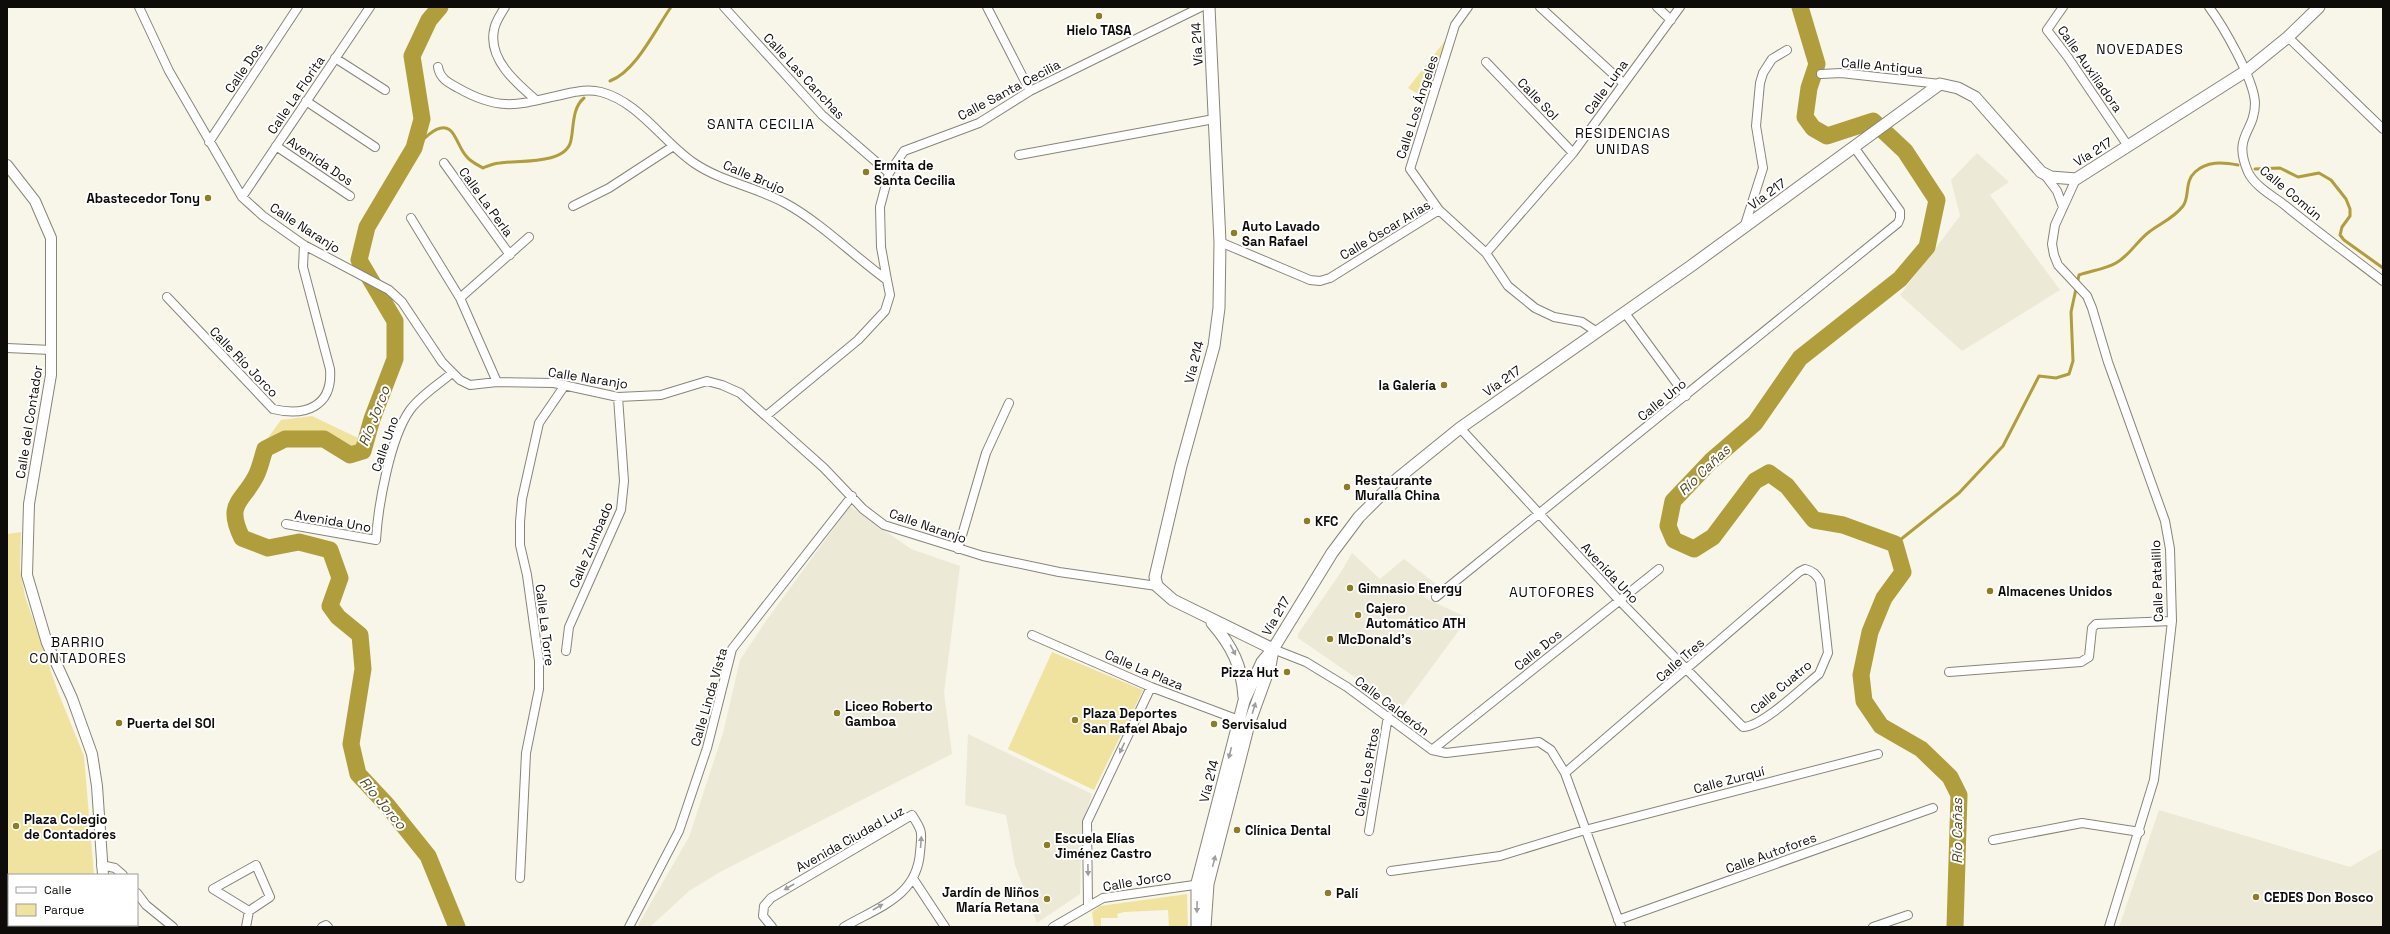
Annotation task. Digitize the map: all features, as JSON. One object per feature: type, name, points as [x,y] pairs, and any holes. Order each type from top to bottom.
[{"type":"main road","name":"Vía 214","points":[[1157,586],[1155,570],[1214,346],[1219,308],[1220,242],[1209,7]]},
{"type":"main road","name":"Vía 217","points":[[2041,172],[2051,177],[2076,179],[2246,71],[2288,37],[2319,7]]},
{"type":"main road","name":"Vía 217","points":[[1273,649],[1310,586],[1359,517],[1397,479],[1460,428],[1744,228],[1872,132],[1940,84]]},
{"type":"main road","points":[[1940,84],[1958,88],[1975,97],[2041,172]]},
{"type":"main road","points":[[1157,586],[1173,600],[1273,649]]},
{"type":"main road","points":[[1210,619],[1228,641],[1239,664],[1244,701]]},
{"type":"main road","name":"Vía 214","points":[[1244,722],[1244,701],[1262,662],[1273,649]]},
{"type":"main road","name":"Vía 214","points":[[1196,927],[1203,884],[1244,722],[1270,666],[1273,649]]},
{"type":"main road","name":"Vía 214","points":[[1203,884],[1205,927]]},
{"type":"street","name":"Calle Naranjo","points":[[139,7],[169,71],[242,197],[263,216],[304,245],[346,269],[389,290],[402,302],[452,374],[470,385],[497,382],[565,385],[618,398],[661,395],[707,381],[740,393],[824,468],[852,496],[863,510],[884,525],[958,549],[1059,572],[1157,586]]},
{"type":"street","name":"Calle Dos","points":[[209,142],[298,7]]},
{"type":"street","points":[[505,7],[494,30],[497,55],[508,73],[536,100]]},
{"type":"street","name":"Calle Las Canchas","points":[[724,7],[822,115],[889,173]]},
{"type":"street","points":[[987,7],[1030,91]]},
{"type":"street","name":"Calle Santa Cecilia","points":[[886,280],[881,247],[879,214],[889,173],[898,158],[908,149],[979,123],[1030,91],[1201,7]]},
{"type":"street","name":"Calle Los Ángeles","points":[[1439,210],[1410,168],[1455,25],[1468,7]]},
{"type":"street","points":[[1540,7],[1623,83]]},
{"type":"street","points":[[1657,7],[1671,20]]},
{"type":"street","name":"Calle Luna","points":[[1486,253],[1573,152],[1680,7]]},
{"type":"street","name":"Calle Auxiliadora","points":[[2063,7],[2046,30],[2067,56],[2128,146]]},
{"type":"street","name":"Calle Común","points":[[2209,7],[2246,71],[2254,92],[2255,104],[2251,120],[2241,145],[2248,173],[2269,193],[2383,281]]},
{"type":"street","name":"Calle La Florita","points":[[242,197],[367,8]]},
{"type":"street","points":[[2288,37],[2383,129]]},
{"type":"street","points":[[1744,228],[1764,168],[1756,126],[1760,83],[1763,73],[1772,59],[1787,50]]},
{"type":"street","points":[[335,58],[385,90]]},
{"type":"street","name":"Calle Sol","points":[[1486,62],[1573,152]]},
{"type":"street","name":"Calle Brujo","points":[[438,67],[439,73],[445,80],[475,97],[508,106],[580,90],[603,92],[624,102],[672,147],[695,164],[724,179],[792,207],[886,280]]},
{"type":"street","name":"Calle Antigua","points":[[1821,74],[1841,73],[1940,84]]},
{"type":"street","points":[[306,101],[375,147]]},
{"type":"street","points":[[1019,155],[1214,119]]},
{"type":"street","name":"Avenida Dos","points":[[276,146],[350,196]]},
{"type":"street","points":[[573,206],[609,188],[672,147]]},
{"type":"street","name":"Calle Uno","points":[[1436,597],[1898,223],[1900,211],[1854,147]]},
{"type":"street","name":"Calle La Perla","points":[[444,163],[510,255]]},
{"type":"street","name":"Calle del Contador","points":[[7,165],[35,201],[51,238],[51,375],[29,504],[27,575],[47,643],[72,698],[92,754],[97,786],[102,870]]},
{"type":"street","points":[[2041,172],[2053,184],[2063,206]]},
{"type":"street","name":"Calle Patalillo","points":[[2076,179],[2055,225],[2052,244],[2058,266],[2086,296],[2165,522],[2170,550],[2172,621],[2154,780],[2140,832],[2109,927]]},
{"type":"street","name":"Calle Óscar Arias","points":[[1220,242],[1310,280],[1320,281],[1330,278],[1439,210],[1486,253],[1508,286],[1535,308],[1554,317],[1582,322],[1597,332]]},
{"type":"street","points":[[411,218],[460,298],[497,382]]},
{"type":"street","points":[[460,298],[529,237]]},
{"type":"street","name":"Calle Río Jorco","points":[[166,297],[273,409],[287,413],[310,409],[326,395],[331,382],[330,369],[302,267],[304,245]]},
{"type":"street","points":[[766,416],[858,340],[885,311],[890,295],[886,280]]},
{"type":"street","points":[[1625,313],[1686,396]]},
{"type":"street","points":[[7,348],[51,350]]},
{"type":"street","name":"Calle Uno","points":[[376,540],[381,495],[405,418],[423,397],[452,374]]},
{"type":"street","name":"Calle La Torre","points":[[520,878],[526,753],[539,682],[539,662],[527,575],[520,545],[520,522],[539,423],[565,385]]},
{"type":"street","name":"Calle Zumbado","points":[[566,651],[569,627],[621,510],[624,481],[618,398]]},
{"type":"street","points":[[958,549],[986,453],[1009,403]]},
{"type":"street","name":"Avenida Uno","points":[[1460,428],[1538,515],[1619,600],[1688,669],[1739,723],[1748,727]]},
{"type":"street","name":"Calle Linda Vista","points":[[629,927],[679,832],[707,748],[732,649],[852,496]]},
{"type":"street","name":"Avenida Uno","points":[[286,524],[376,540]]},
{"type":"street","name":"Calle Dos","points":[[1432,750],[1659,569]]},
{"type":"street","name":"Calle Tres","points":[[1565,773],[1800,572],[1805,569],[1810,570]]},
{"type":"street","name":"Calle Cuatro","points":[[1748,727],[1764,718],[1819,674],[1824,666],[1828,653],[1822,592],[1820,581],[1816,574],[1810,570]]},
{"type":"street","points":[[1949,672],[2081,662],[2089,657],[2092,628],[2096,624],[2172,621]]},
{"type":"street","name":"Calle La Plaza","points":[[1032,635],[1151,687],[1244,722]]},
{"type":"street","name":"Calle Calderón","points":[[1273,649],[1313,666],[1347,687],[1388,716],[1420,743],[1432,750],[1446,753],[1539,742],[1551,750],[1565,773],[1620,924]]},
{"type":"street","points":[[1088,905],[1087,822],[1151,687]]},
{"type":"street","name":"Calle Los Pitos","points":[[1369,831],[1388,716]]},
{"type":"street","name":"Calle Zurquí","points":[[1391,871],[1500,856],[1585,830],[1878,754]]},
{"type":"street","name":"Calle Autofores","points":[[1620,924],[1933,808]]},
{"type":"street","name":"Avenida Ciudad Luz","points":[[772,927],[763,916],[764,906],[771,898],[912,815],[922,831],[920,862],[914,880],[903,892],[844,927]]},
{"type":"street","points":[[1993,840],[2082,823],[2140,832]]},
{"type":"street","points":[[246,927],[249,911],[270,897],[256,865],[213,889],[249,911]]},
{"type":"street","points":[[102,870],[115,868],[122,874]]},
{"type":"street","points":[[914,880],[945,927]]},
{"type":"street","name":"Calle Jorco","points":[[1053,927],[1088,905],[1103,898],[1123,893],[1203,884]]},
{"type":"street","points":[[138,894],[146,906],[173,927]]},
{"type":"street","points":[[1873,927],[1908,915]]},
{"type":"street","points":[[322,927],[326,925],[328,927]]},
{"type":"shaded area","points":[[1977,153],[2009,182],[1990,195],[2060,290],[1962,351],[1900,295],[1960,216],[1951,180]]},
{"type":"shaded area","name":"Liceo Roberto Gamboa","points":[[850,506],[911,549],[960,566],[944,693],[952,754],[720,872],[689,891],[650,927],[637,927],[689,837],[723,733],[740,660],[766,621]]},
{"type":"shaded area","points":[[1352,553],[1380,579],[1404,559],[1436,584],[1423,597],[1468,618],[1401,709],[1298,638],[1298,634],[1341,572]]},
{"type":"shaded area","name":"Escuela Elías Jiménez Castro","points":[[968,734],[1092,794],[1082,825],[1080,894],[1037,923],[1015,865],[1006,815],[965,805]]},
{"type":"shaded area","name":"CEDES Don Bosco","points":[[2159,810],[2350,867],[2383,848],[2383,927],[2119,927]]},
{"type":"green space","points":[[1451,33],[1428,100],[1408,88]]},
{"type":"green space","points":[[312,416],[360,439],[353,449],[349,451],[325,435],[284,437],[262,446],[281,420]]},
{"type":"green space","points":[[21,532],[20,569],[25,596],[58,692],[84,756],[94,874],[8,874],[8,926],[94,927],[7,927],[7,534]]},
{"type":"green space","name":"Plaza Deportes San Rafael Abajo","points":[[1052,652],[1143,690],[1094,790],[1008,749]]},
{"type":"green space","points":[[1187,894],[1188,927],[1169,927],[1168,910],[1124,912],[1117,914],[1118,918],[1101,918],[1101,927],[1094,927],[1092,912],[1100,906]]},
{"type":"waterway","name":"Río Jorco","points":[[440,7],[429,20],[412,56],[422,119],[414,148],[367,227],[359,260],[395,321],[395,359],[372,419],[363,451],[350,455],[324,439],[285,439],[265,449],[256,476],[237,504],[235,517],[242,538],[268,548],[299,542],[330,550],[340,578],[330,606],[338,617],[360,635],[363,669],[351,744],[358,774],[387,805],[428,856],[457,927]]},
{"type":"waterway","points":[[610,81],[619,76],[637,59],[671,7]]},
{"type":"waterway","name":"Río Cañas","points":[[1800,7],[1817,64],[1809,88],[1805,117],[1813,128],[1827,136],[1873,121],[1905,151],[1937,200],[1927,247],[1900,279],[1800,358],[1755,423],[1711,461],[1673,501],[1668,526],[1674,540],[1694,549],[1713,537],[1755,481],[1769,473],[1787,486],[1814,520],[1843,525],[1895,544],[1903,572],[1884,598],[1870,632],[1861,675],[1864,701],[1881,726],[1921,749],[1950,777],[1959,795],[1955,927]]},
{"type":"waterway","points":[[414,148],[434,131],[439,128],[445,128],[450,130],[454,135],[463,152],[469,159],[483,168],[498,163],[541,160],[552,157],[561,154],[568,148],[571,140],[575,112],[580,102],[584,98]]},
{"type":"waterway","points":[[1895,544],[1959,493],[2003,446],[2039,376],[2056,378],[2069,374],[2073,361],[2071,312],[2079,275],[2108,267],[2121,260],[2149,232],[2176,214],[2185,202],[2189,180],[2200,168],[2215,163],[2238,165]]},
{"type":"waterway","points":[[2255,169],[2280,168],[2298,177],[2319,173],[2331,180],[2346,199],[2350,209],[2350,216],[2342,227],[2340,235],[2344,240],[2383,268]]},
{"type":"place","name":"Hielo TASA","points":[[1099,16]]},
{"type":"place","name":"Ermita de Santa Cecilia","points":[[866,172]]},
{"type":"place","name":"Abastecedor Tony","points":[[208,198]]},
{"type":"place","name":"Auto Lavado San Rafael","points":[[1234,233]]},
{"type":"place","name":"la Galería","points":[[1444,385]]},
{"type":"place","name":"Restaurante Muralla China","points":[[1347,487]]},
{"type":"place","name":"KFC","points":[[1307,521]]},
{"type":"place","name":"Gimnasio Energy","points":[[1350,588]]},
{"type":"place","name":"Almacenes Unidos","points":[[1990,591]]},
{"type":"place","name":"Cajero Automático ATH","points":[[1358,615]]},
{"type":"place","name":"McDonald's","points":[[1330,639]]},
{"type":"place","name":"Pizza Hut","points":[[1287,672]]},
{"type":"place","name":"Liceo Roberto Gamboa","points":[[837,713]]},
{"type":"place","name":"Plaza Deportes San Rafael Abajo","points":[[1075,720]]},
{"type":"place","name":"Puerta del SOl","points":[[119,723]]},
{"type":"place","name":"Servisalud","points":[[1214,724]]},
{"type":"place","name":"Plaza Colegio de Contadores","points":[[16,826]]},
{"type":"place","name":"Clínica Dental","points":[[1237,830]]},
{"type":"place","name":"Escuela Elías Jiménez Castro","points":[[1047,845]]},
{"type":"place","name":"Palí","points":[[1328,893]]},
{"type":"place","name":"CEDES Don Bosco","points":[[2256,897]]},
{"type":"place","name":"Jardín de Niños María Retana","points":[[1047,899]]},
{"type":"district","name":"NOVEDADES","points":[[2140,49]]},
{"type":"district","name":"SANTA CECILIA","points":[[761,124]]},
{"type":"district","name":"RESIDENCIAS UNIDAS","points":[[1623,142]]},
{"type":"district","name":"AUTOFORES","points":[[1552,592]]},
{"type":"district","name":"BARRIO CONTADORES","points":[[78,650]]}]
